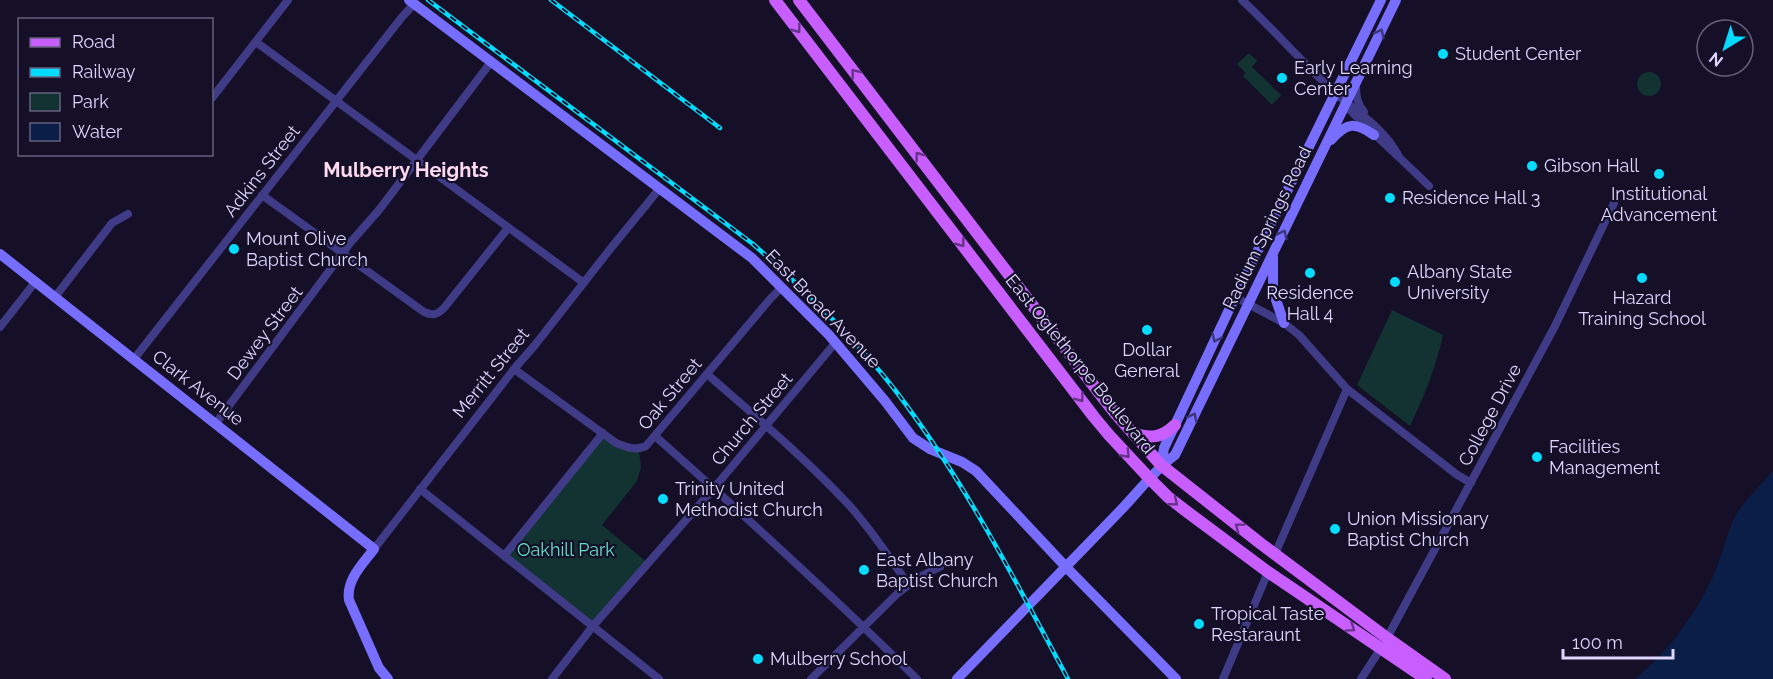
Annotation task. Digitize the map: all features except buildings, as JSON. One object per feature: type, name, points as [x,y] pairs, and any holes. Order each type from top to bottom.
[{"type":"main road","name":"East Oglethorpe Boulevard","points":[[775,0],[1094,417],[1150,479],[1168,497],[1268,572],[1445,679]]},
{"type":"main road","name":"East Oglethorpe Boulevard","points":[[799,0],[1097,390],[1161,465],[1218,512],[1353,613],[1426,679]]},
{"type":"main road","name":"Radium Springs Road","points":[[1161,465],[1164,448],[1235,297],[1381,0]]},
{"type":"main road","name":"Radium Springs Road","points":[[957,679],[1161,465],[1175,454],[1396,0]]},
{"type":"main road","name":"East Broad Avenue","points":[[412,2],[752,258],[836,342],[913,438],[930,449],[962,462],[976,471],[1176,679]]},
{"type":"main road","points":[[1324,146],[1343,129],[1352,126],[1360,126],[1374,135]]},
{"type":"main road","points":[[1274,253],[1272,291],[1284,323]]},
{"type":"main road","name":"Clark Avenue","points":[[0,254],[374,549]]},
{"type":"main road","points":[[1132,432],[1155,437],[1167,432],[1175,425]]},
{"type":"main road","name":"Merritt Street","points":[[374,549],[351,581],[348,591],[349,600],[379,668],[388,679]]},
{"type":"main road","points":[[1268,572],[1282,570],[1353,613]]},
{"type":"street","points":[[213,97],[288,0]]},
{"type":"street","points":[[1242,0],[1336,93],[1386,147],[1398,155],[1429,186]]},
{"type":"street","name":"Adkins Street","points":[[134,359],[412,2]]},
{"type":"street","points":[[256,42],[584,283]]},
{"type":"street","name":"Dewey Street","points":[[216,423],[342,254],[363,231],[491,62]]},
{"type":"street","points":[[1356,80],[1359,107],[1387,137],[1398,155]]},
{"type":"street","points":[[1345,103],[1368,118]]},
{"type":"street","name":"Merritt Street","points":[[374,549],[514,369],[660,188]]},
{"type":"street","points":[[262,195],[429,314],[438,314],[444,308],[508,228]]},
{"type":"street","name":"College Drive","points":[[1361,679],[1384,643],[1555,326],[1614,203]]},
{"type":"street","points":[[55,297],[112,223],[128,214]]},
{"type":"street","points":[[0,327],[36,281]]},
{"type":"street","name":"Oak Street","points":[[603,433],[616,443],[629,448],[638,450],[646,446],[782,287]]},
{"type":"street","points":[[1235,297],[1284,323],[1299,335],[1347,388],[1448,468],[1471,483]]},
{"type":"street","name":"Church Street","points":[[552,679],[593,627],[714,488],[836,342]]},
{"type":"street","points":[[504,556],[603,433],[514,369]]},
{"type":"street","points":[[707,374],[818,473],[870,530],[909,584]]},
{"type":"street","points":[[1275,554],[1347,388]]},
{"type":"street","points":[[655,436],[714,488],[918,679]]},
{"type":"street","points":[[420,489],[659,679]]},
{"type":"street","points":[[811,679],[863,626],[909,584],[940,567]]},
{"type":"street","points":[[1223,679],[1268,572]]},
{"type":"green space","points":[[1249,53],[1257,61],[1252,67],[1281,95],[1272,105],[1243,76],[1246,73],[1237,64]]},
{"type":"green space","points":[[1649,72],[1658,75],[1661,84],[1658,93],[1649,96],[1640,93],[1637,84],[1640,75]]},
{"type":"green space","points":[[1392,310],[1443,335],[1429,382],[1410,426],[1357,385]]},
{"type":"green space","name":"Oakhill Park","points":[[602,436],[639,451],[641,467],[637,481],[602,525],[648,563],[593,625],[505,556]]},
{"type":"water","points":[[1773,471],[1773,679],[1635,679],[1672,643],[1692,615],[1709,585],[1737,513]]},
{"type":"railway","points":[[428,0],[753,244],[845,332],[895,390],[944,459],[987,531],[1068,679]]},
{"type":"railway","points":[[551,0],[720,128]]},
{"type":"place","name":"Student Center","points":[[1443,54]]},
{"type":"place","name":"Early Learning Center","points":[[1282,78]]},
{"type":"place","name":"Gibson Hall","points":[[1532,166]]},
{"type":"place","name":"Institutional Advancement","points":[[1659,174]]},
{"type":"place","name":"Residence Hall 3","points":[[1390,198]]},
{"type":"place","name":"Mount Olive Baptist Church","points":[[234,249]]},
{"type":"place","name":"Residence Hall 4","points":[[1310,273]]},
{"type":"place","name":"Hazard Training School","points":[[1642,278]]},
{"type":"place","name":"Albany State University","points":[[1395,282]]},
{"type":"place","name":"Dollar General","points":[[1147,330]]},
{"type":"place","name":"Facilities Management","points":[[1537,457]]},
{"type":"place","name":"Trinity United Methodist Church","points":[[663,499]]},
{"type":"place","name":"Union Missionary Baptist Church","points":[[1335,529]]},
{"type":"place","name":"East Albany Baptist Church","points":[[864,570]]},
{"type":"place","name":"Tropical Taste Restaraunt","points":[[1199,624]]},
{"type":"place","name":"Mulberry School","points":[[758,659]]},
{"type":"district","name":"Mulberry Heights","points":[[406,170]]}]
